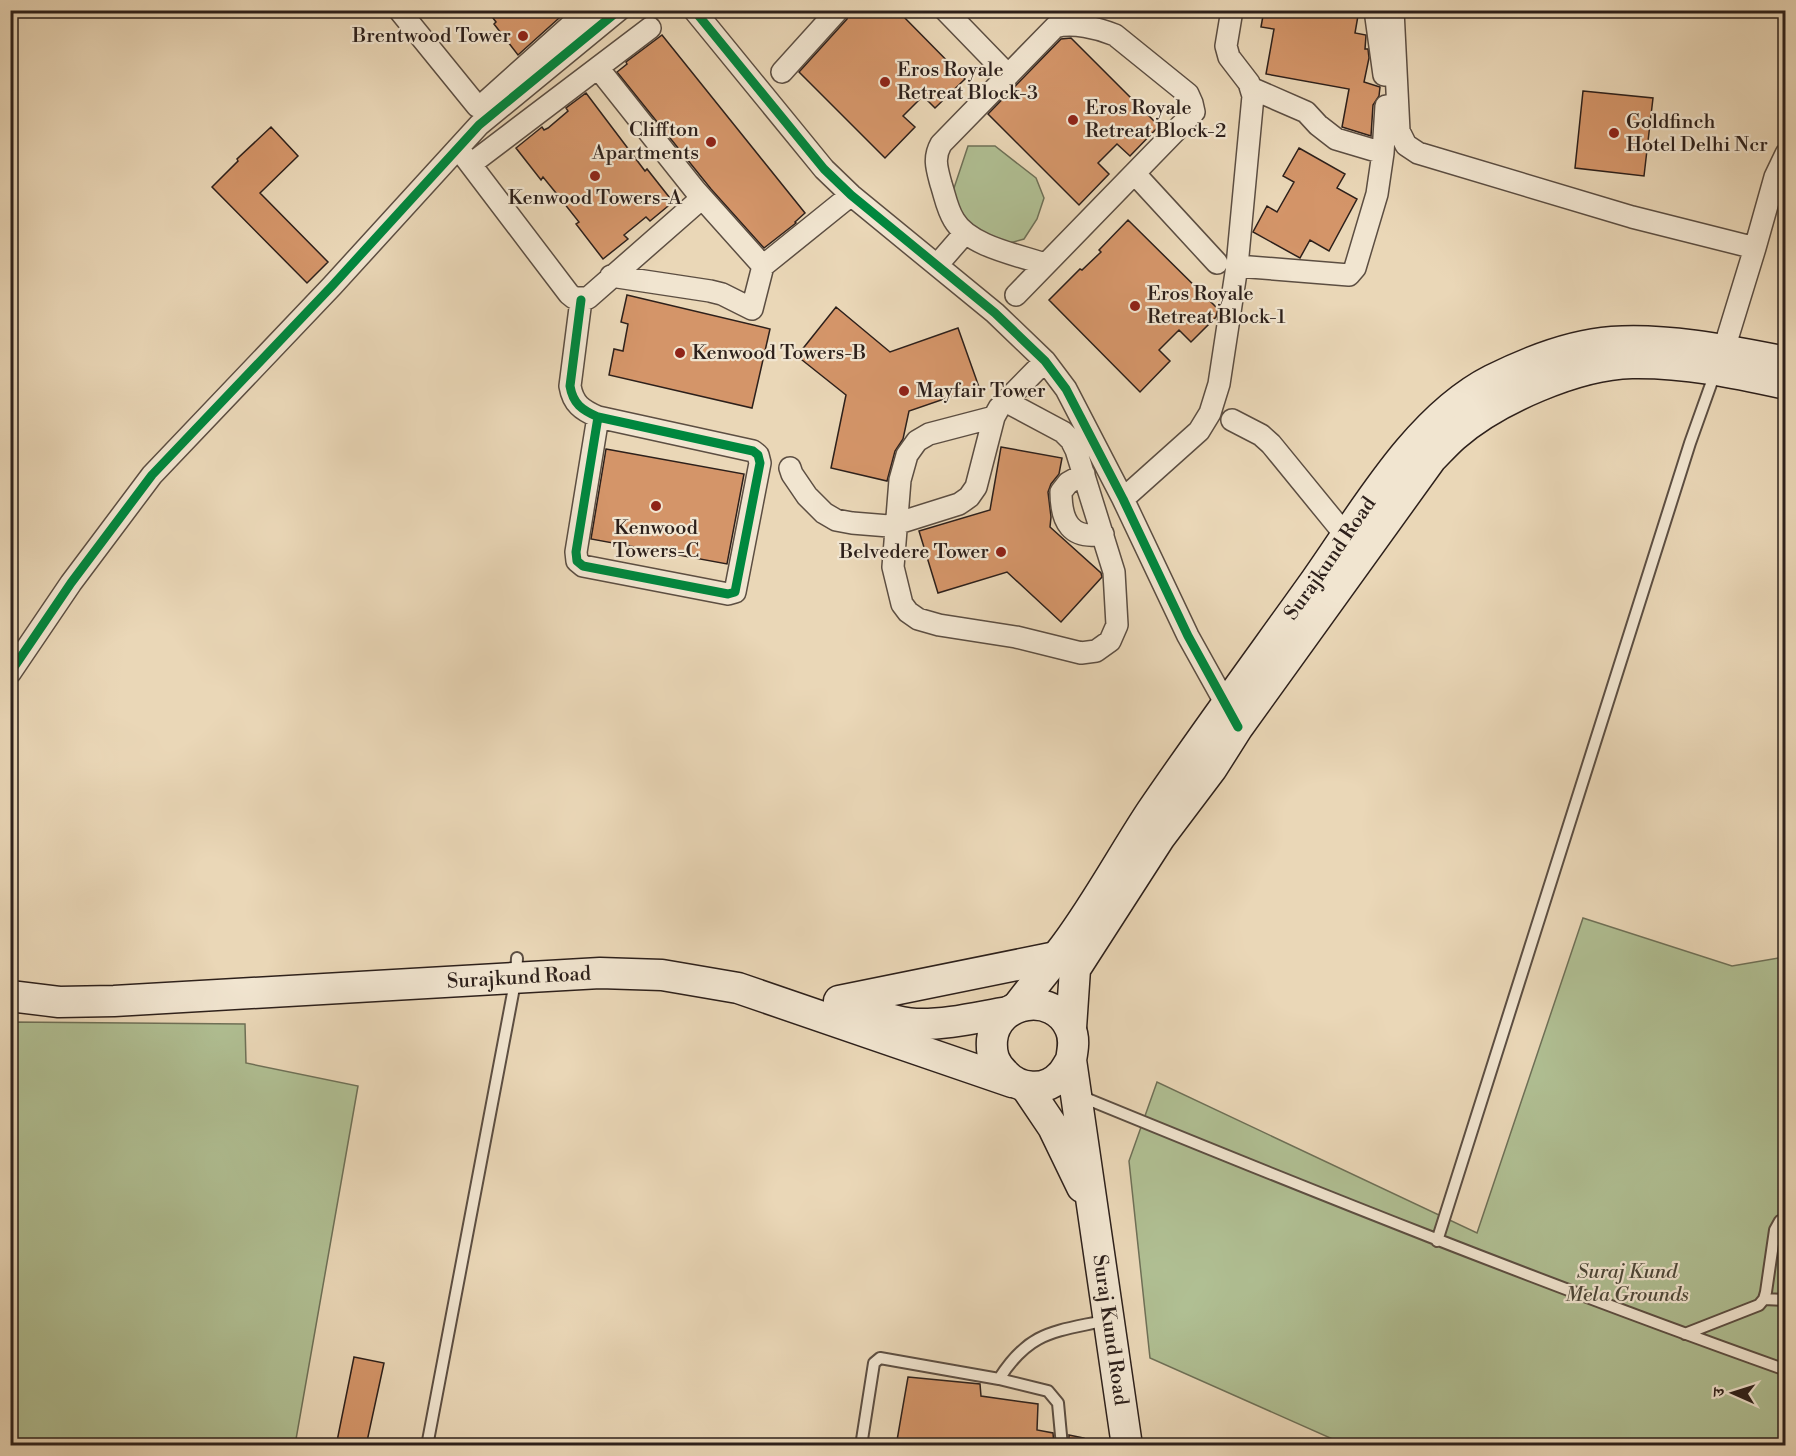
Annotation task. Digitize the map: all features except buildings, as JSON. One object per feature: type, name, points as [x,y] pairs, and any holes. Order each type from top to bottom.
[{"type":"main road","name":"Surajkund Road","points":[[1071,1028],[1075,969],[1160,837],[1212,768],[1232,715],[1347,537],[1391,474],[1440,417],[1466,396],[1516,369],[1560,353],[1602,343],[1647,342],[1720,360],[1785,384]]},
{"type":"main road","name":"Surajkund Road","points":[[10,996],[59,1002],[114,1001],[517,968],[586,954],[623,954],[721,964],[798,986],[873,1014],[915,1024],[954,1021],[1013,1009],[1066,945],[1151,812],[1232,715],[1426,467],[1454,436],[1497,407],[1518,396],[1549,382],[1580,372],[1631,363],[1660,364],[1720,360],[1785,362]]},
{"type":"main road","points":[[839,1001],[1056,957]]},
{"type":"main road","name":"Surajkund Road","points":[[10,977],[77,983],[517,968],[662,975],[738,988],[1019,1084]]},
{"type":"main road","points":[[1019,1084],[1039,1086],[1051,1083],[1061,1076],[1071,1060],[1074,1045],[1071,1028],[1054,1010],[1041,1005],[1030,1004],[1013,1009],[999,1021],[993,1033],[991,1050],[996,1065],[1019,1084],[1053,1127],[1095,1214]]},
{"type":"main road","name":"Suraj Kund Road","points":[[1071,1060],[1127,1446]]},
{"type":"street","points":[[399,10],[477,106],[482,105],[588,10]]},
{"type":"street","points":[[464,156],[479,125],[619,10]]},
{"type":"street","points":[[694,10],[824,169],[851,195],[996,313],[1045,361],[1066,389],[1123,499],[1188,636],[1232,715]]},
{"type":"street","points":[[783,72],[838,10]]},
{"type":"street","points":[[945,10],[1008,75]]},
{"type":"street","points":[[1123,499],[1199,431],[1210,413],[1218,384],[1227,264],[1253,96],[1249,83],[1229,57],[1226,46],[1232,10]]},
{"type":"street","points":[[1135,174],[1227,264],[1350,275],[1355,268],[1377,194],[1383,153],[1387,109],[1386,88],[1375,10]]},
{"type":"street","points":[[1393,10],[1399,131],[1406,144],[1419,153],[1610,210],[1755,248]]},
{"type":"street","points":[[1016,295],[1194,112],[1188,94],[1107,31],[1072,25],[1055,27],[940,144],[936,153],[935,163],[954,222],[978,242],[1045,264]]},
{"type":"street","points":[[10,673],[71,583],[152,475],[332,285],[464,156],[598,68],[650,28]]},
{"type":"street","points":[[598,68],[702,198],[763,266]]},
{"type":"street","points":[[1251,88],[1306,112],[1336,139],[1383,153]]},
{"type":"street","points":[[1720,360],[1775,177],[1785,154]]},
{"type":"street","points":[[464,156],[568,294],[581,300],[588,298],[702,198]]},
{"type":"street","points":[[611,276],[710,291],[722,294],[752,309],[763,266],[851,195]]},
{"type":"street","points":[[938,264],[965,233]]},
{"type":"street","points":[[581,300],[570,386],[572,395],[581,410],[598,417],[753,450],[758,455],[760,463],[735,592],[728,594],[583,566],[577,561],[576,552],[598,417]]},
{"type":"street","points":[[999,409],[1063,432],[1076,450],[1114,572],[1117,625],[1110,641],[1096,651],[1081,653],[1016,637],[939,625],[918,619],[902,604],[893,567],[900,480],[907,455],[917,441],[929,434],[999,409],[1045,361]]},
{"type":"street","points":[[790,468],[807,496],[830,517],[852,523],[889,526],[959,504],[969,497],[976,487],[999,409]]},
{"type":"street","points":[[1232,420],[1261,435],[1271,444],[1347,537]]},
{"type":"street","points":[[1084,474],[1068,483],[1061,492],[1064,519],[1070,528],[1080,534],[1091,536],[1103,534]]},
{"type":"lane","points":[[1437,1241],[1690,443],[1720,360]]},
{"type":"lane","points":[[427,1446],[517,968]]},
{"type":"lane","points":[[1077,1095],[1437,1241],[1785,1370]]},
{"type":"lane","points":[[1685,1334],[1759,1305],[1764,1299],[1775,1230],[1780,1221],[1785,1220]]},
{"type":"lane","points":[[1764,1299],[1785,1300]]},
{"type":"lane","points":[[999,1379],[1021,1350],[1041,1336],[1110,1320]]},
{"type":"lane","points":[[861,1446],[874,1363],[876,1360],[885,1359],[999,1379],[1048,1391],[1058,1403],[1062,1446]]},
{"type":"green space","points":[[968,146],[995,146],[1036,178],[1044,198],[1037,219],[1024,239],[1006,244],[958,221],[953,191]]},
{"type":"green space","name":"Suraj Kund Mela Grounds","points":[[1583,918],[1732,966],[1785,957],[1785,1445],[1346,1445],[1150,1358],[1129,1161],[1157,1082],[1477,1233]]},
{"type":"green space","points":[[11,1022],[245,1024],[246,1063],[358,1086],[295,1445],[11,1445]]},
{"type":"cycle path","points":[[10,673],[71,583],[152,475],[332,286],[479,125],[619,10]]},
{"type":"cycle path","points":[[694,10],[824,169],[851,195],[995,313],[1045,361],[1066,389],[1123,499],[1188,636],[1238,727]]},
{"type":"cycle path","points":[[581,300],[570,386],[579,406],[598,417],[753,451],[758,455],[760,463],[735,592],[728,594],[583,566],[577,561],[576,552],[598,417]]},
{"type":"place","name":"Brentwood Tower","points":[[523,36]]},
{"type":"place","name":"Eros Royale Retreat Block-3","points":[[885,82]]},
{"type":"place","name":"Eros Royale Retreat Block-2","points":[[1073,120]]},
{"type":"place","name":"Goldfinch Hotel Delhi Ncr","points":[[1614,133]]},
{"type":"place","name":"Cliffton Apartments","points":[[711,142]]},
{"type":"place","name":"Kenwood Towers-A","points":[[595,176]]},
{"type":"place","name":"Eros Royale Retreat Block-1","points":[[1135,306]]},
{"type":"place","name":"Kenwood Towers-B","points":[[680,353]]},
{"type":"place","name":"Mayfair Tower","points":[[904,391]]},
{"type":"place","name":"Kenwood Towers-C","points":[[656,506]]},
{"type":"place","name":"Belvedere Tower","points":[[1001,552]]}]
